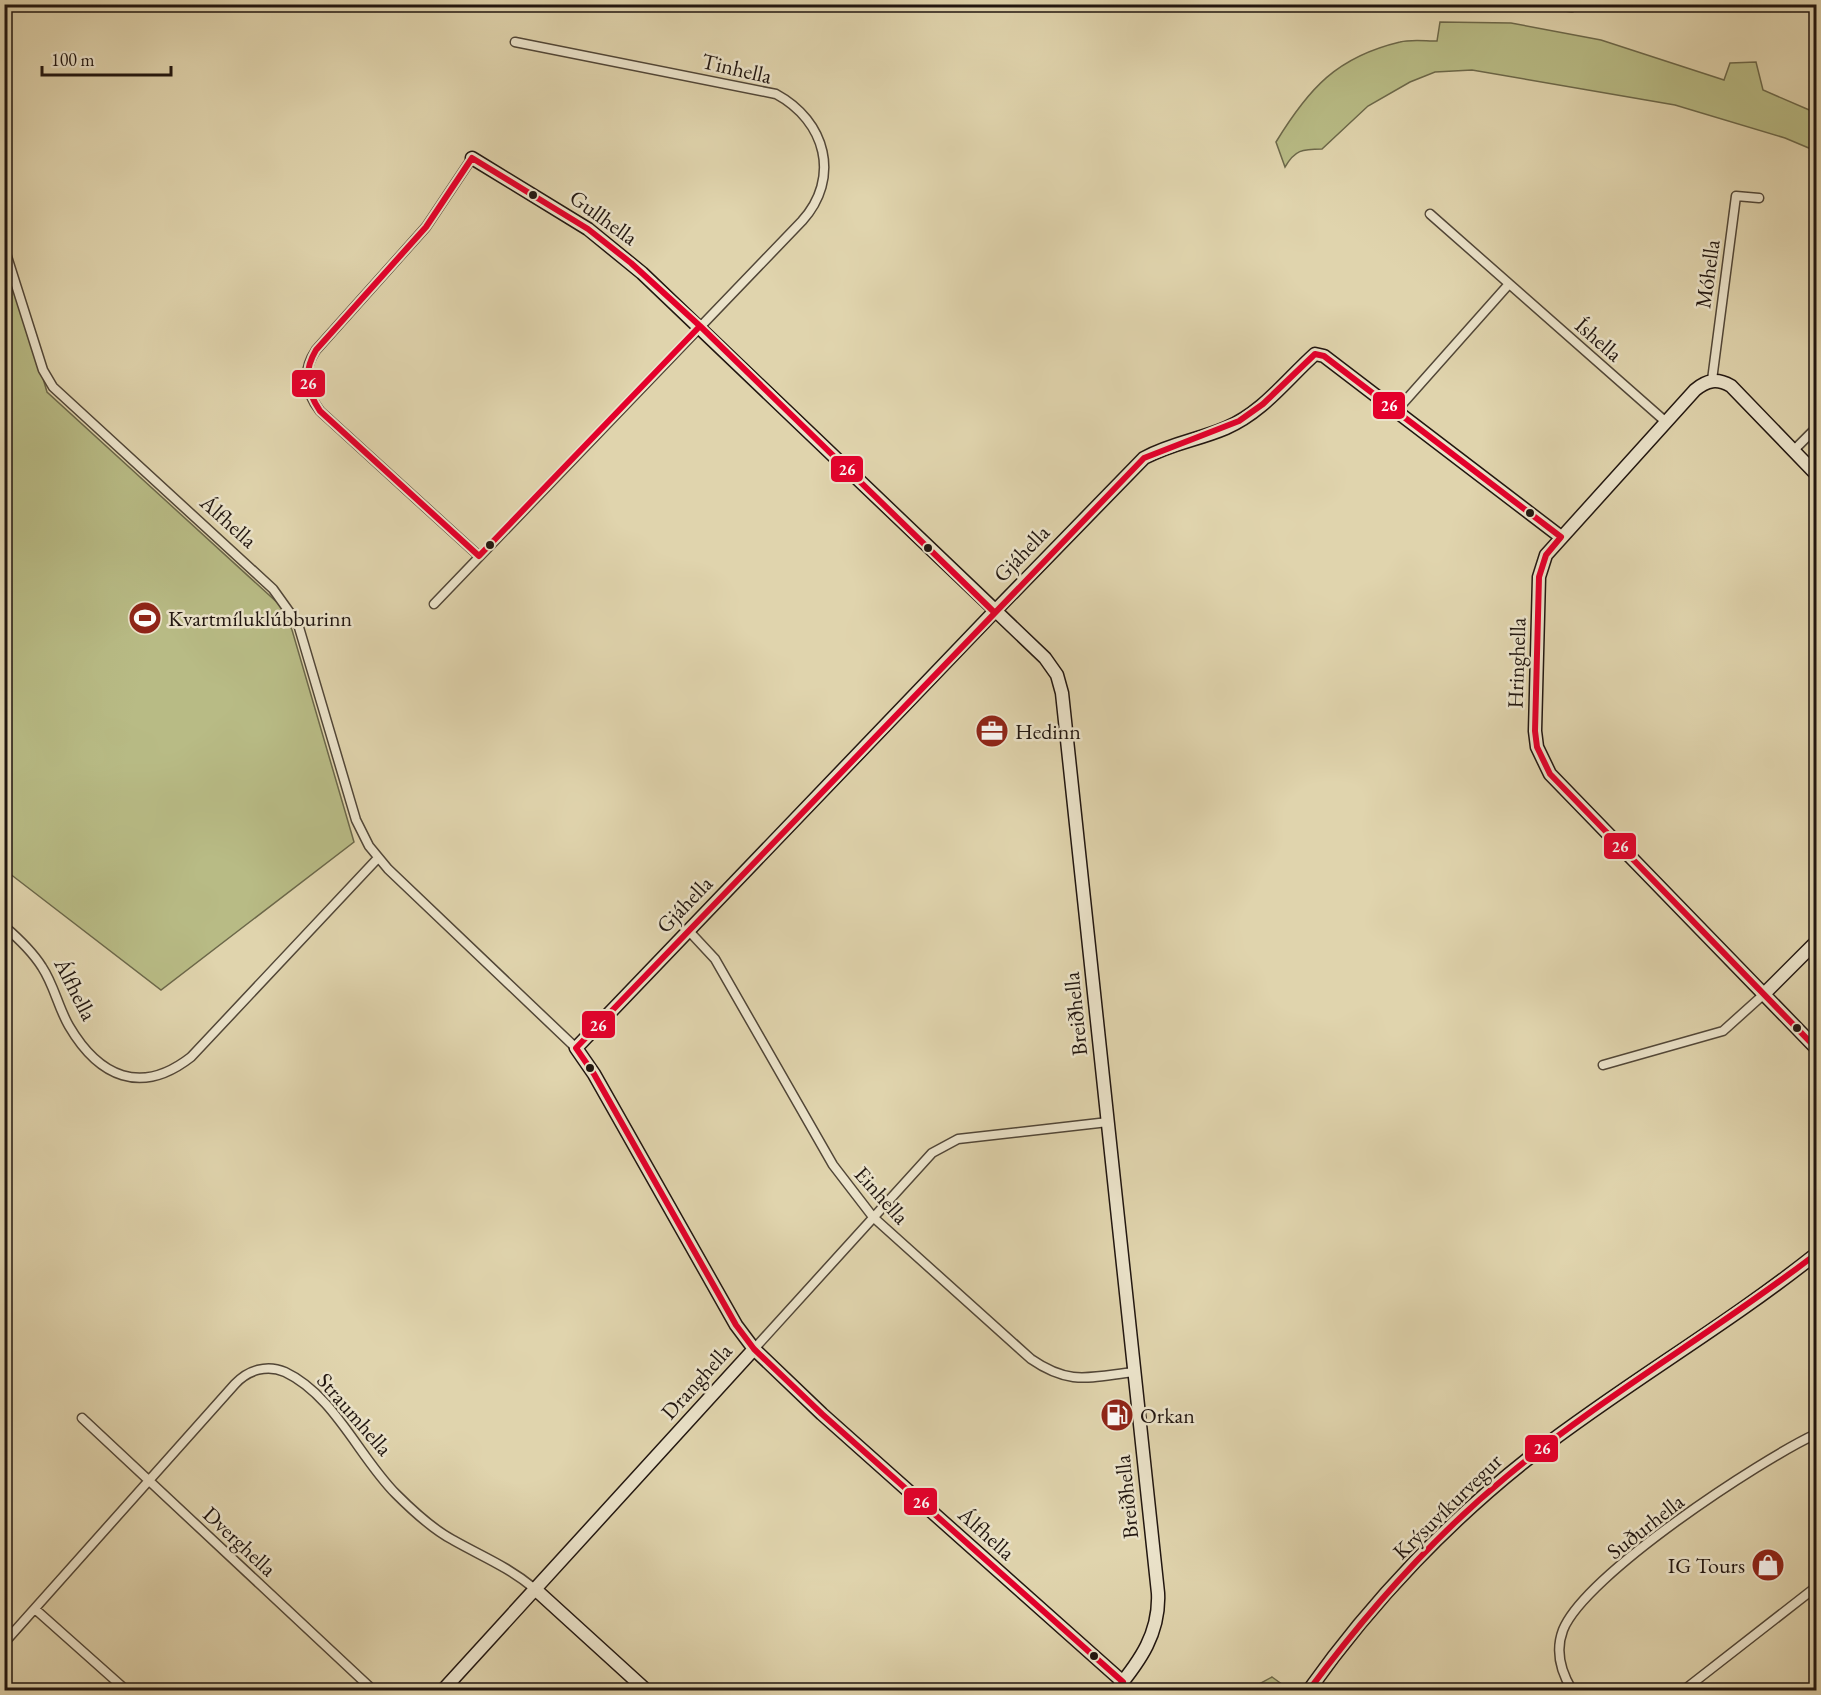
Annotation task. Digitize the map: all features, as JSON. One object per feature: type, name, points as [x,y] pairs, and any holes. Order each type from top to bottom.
[{"type":"street","points":[[1540,4],[1572,7],[1576,4]]},
{"type":"street","name":"Tinhella","points":[[434,604],[812,210],[824,176],[823,153],[802,111],[788,101],[765,91],[515,42]]},
{"type":"street","points":[[472,158],[426,227],[316,350],[307,365],[306,380],[310,395],[320,411],[479,556]]},
{"type":"street","name":"Gullhella","points":[[472,158],[588,229],[631,263],[700,326]]},
{"type":"street","name":"Móhella","points":[[1712,380],[1736,196],[1759,198]]},
{"type":"street","name":"Íshella","points":[[1430,214],[1666,422]]},
{"type":"street","name":"Álfhella","points":[[4,247],[43,370],[53,387],[273,590],[291,612],[301,633],[356,820],[378,858],[576,1048],[594,1074],[725,1306],[754,1349],[1119,1686]]},
{"type":"street","points":[[1397,410],[1509,284]]},
{"type":"street","name":"Breiðhella","points":[[700,326],[994,612],[1045,658],[1057,675],[1062,693],[1158,1610],[1149,1642],[1119,1686]]},
{"type":"street","name":"Gjáhella","points":[[576,1048],[1144,458],[1163,447],[1236,423],[1274,396],[1315,354],[1324,356],[1397,410],[1561,537]]},
{"type":"street","points":[[1712,380],[1722,381],[1731,386],[1816,474]]},
{"type":"street","name":"Hringhella","points":[[1712,380],[1695,390],[1546,555],[1539,578],[1535,730],[1543,763],[1550,774],[1762,995],[1816,1048]]},
{"type":"street","points":[[1793,451],[1816,428]]},
{"type":"street","name":"Álfhella","points":[[4,926],[42,966],[68,1024],[84,1046],[108,1068],[135,1079],[153,1078],[170,1072],[191,1057],[378,858]]},
{"type":"street","name":"Einhella","points":[[688,930],[715,959],[833,1165],[873,1218],[1030,1359],[1048,1371],[1073,1379],[1134,1372]]},
{"type":"street","points":[[1603,1065],[1708,1038],[1723,1031],[1816,942]]},
{"type":"street","name":"Dranghella","points":[[443,1690],[932,1153],[958,1139],[1108,1122]]},
{"type":"street","name":"Krýsuvíkurvegur","points":[[1309,1690],[1394,1586],[1500,1482],[1583,1417],[1738,1313],[1816,1254]]},
{"type":"street","name":"Straumhella","points":[[4,1643],[243,1376],[268,1368],[276,1369],[294,1378],[332,1412],[395,1493],[430,1524],[451,1539],[497,1561],[535,1589],[646,1690]]},
{"type":"street","name":"Dverghella","points":[[82,1418],[373,1690]]},
{"type":"street","name":"Suðurhella","points":[[1572,1690],[1560,1664],[1560,1642],[1567,1622],[1584,1602],[1618,1568],[1658,1535],[1765,1462],[1816,1434]]},
{"type":"street","points":[[1684,1690],[1816,1587]]},
{"type":"street","points":[[35,1609],[126,1690]]},
{"type":"green space","points":[[1440,22],[1511,23],[1601,40],[1724,80],[1730,63],[1756,62],[1763,90],[1814,112],[1816,110],[1816,151],[1785,138],[1675,105],[1472,70],[1435,72],[1410,82],[1368,106],[1322,149],[1300,152],[1292,157],[1285,167],[1276,142],[1300,106],[1327,77],[1359,56],[1378,48],[1404,41],[1437,41]]},
{"type":"green space","name":"Kvartmíluklúbburinn","points":[[5,248],[47,392],[281,606],[292,630],[354,842],[161,990],[5,870]]},
{"type":"green space","points":[[1272,1677],[1290,1690],[1248,1690]]},
{"type":"transit line","name":"26","points":[[472,158],[588,229],[631,263],[700,326],[479,556],[320,411],[312,396],[308,381],[309,366],[316,350],[426,227],[472,158]]},
{"type":"transit line","name":"26","points":[[700,326],[994,612]]},
{"type":"transit line","name":"26","points":[[1116,1690],[1123,1682],[822,1414],[754,1349],[736,1325],[594,1074],[576,1048],[1144,458],[1239,421],[1263,404],[1315,354],[1324,356],[1561,537],[1546,555],[1539,577],[1535,731],[1537,747],[1550,774],[1816,1048]]},
{"type":"transit line","name":"26","points":[[1309,1690],[1401,1578],[1478,1501],[1543,1447],[1816,1254]]},
{"type":"place","name":"Kvartmíluklúbburinn","points":[[145,618]]},
{"type":"place","name":"Hedinn","points":[[992,731]]},
{"type":"place","name":"Orkan","points":[[1117,1415]]},
{"type":"place","name":"IG Tours","points":[[1768,1565]]}]
